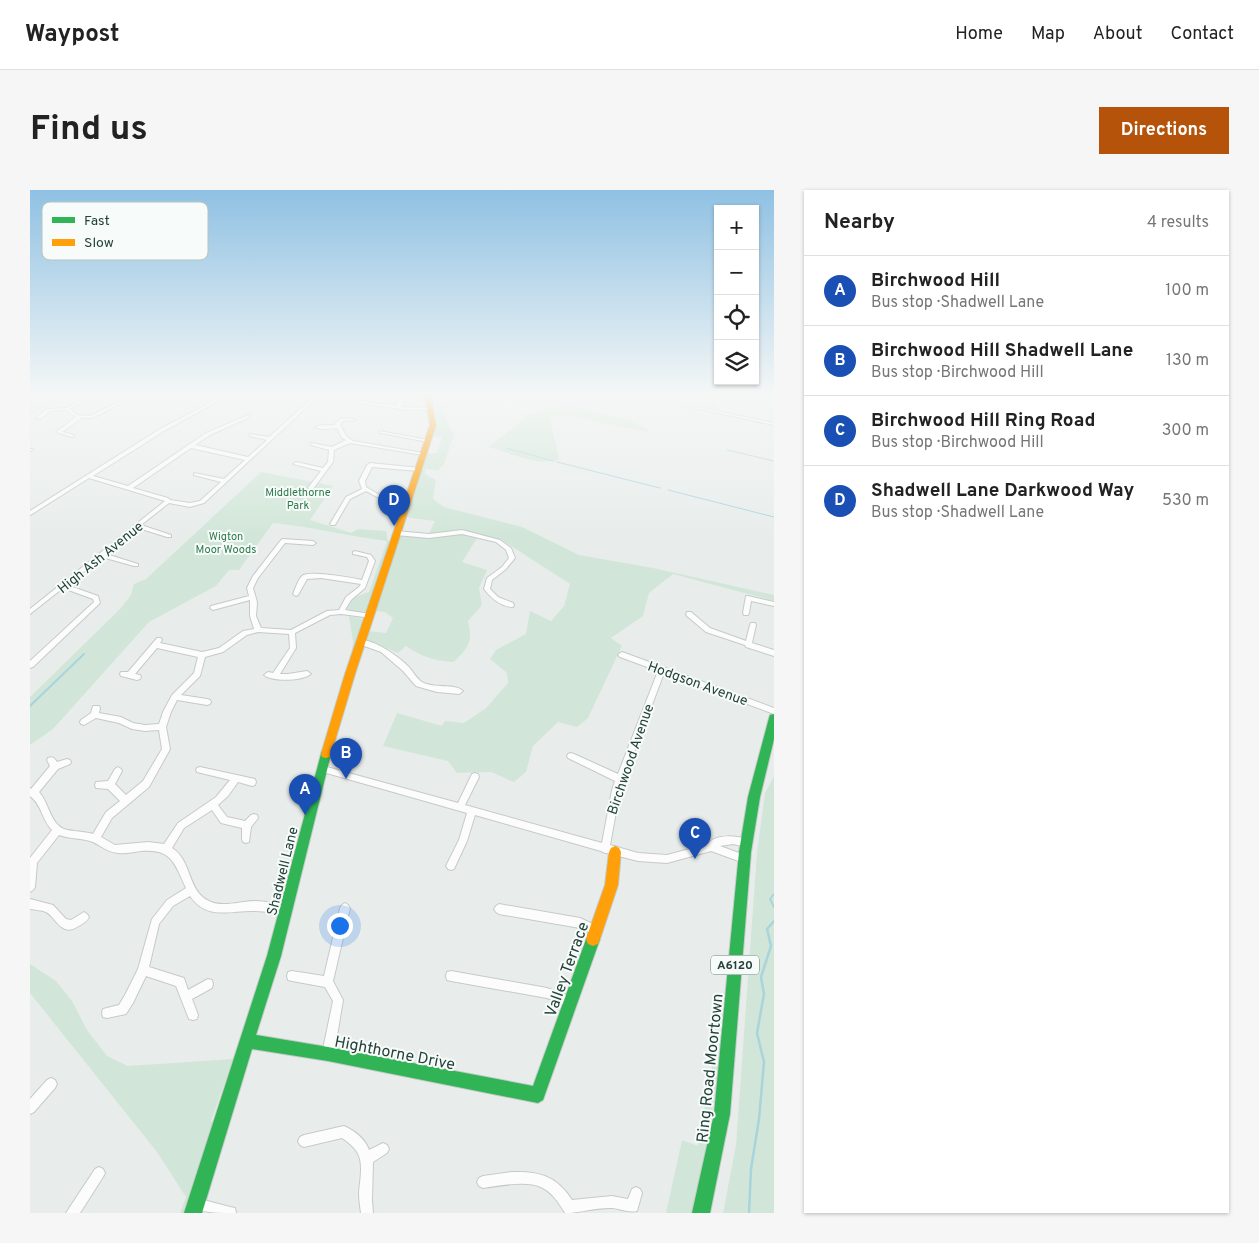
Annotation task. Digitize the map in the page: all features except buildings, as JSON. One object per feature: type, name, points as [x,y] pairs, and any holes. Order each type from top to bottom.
[{"type":"main road","name":"Shadwell Lane","points":[[194,1208],[274,956],[323,769],[393,535],[428,441]]},
{"type":"main road","name":"Ring Road Moortown","points":[[702,1213],[722,1114],[746,843],[754,797],[769,758],[774,718]]},
{"type":"main road","name":"Valley Terrace","points":[[538,1095],[613,881],[616,869],[610,850]]},
{"type":"main road","name":"Highthorne Drive","points":[[247,1041],[328,1054],[538,1095]]},
{"type":"street","points":[[31,511],[144,441]]},
{"type":"street","points":[[129,488],[200,441]]},
{"type":"street","points":[[88,476],[166,499],[168,502],[190,505],[202,502],[268,441]]},
{"type":"street","points":[[313,444],[332,449],[348,441]]},
{"type":"street","points":[[352,441],[370,446],[423,454]]},
{"type":"street","points":[[191,446],[249,458]]},
{"type":"street","points":[[311,488],[330,462],[332,449]]},
{"type":"street","points":[[296,464],[323,470]]},
{"type":"street","points":[[407,498],[377,495],[366,490],[362,481],[370,465],[418,469]]},
{"type":"street","points":[[196,474],[225,481]]},
{"type":"street","points":[[333,524],[348,498],[366,490]]},
{"type":"street","name":"High Ash Avenue","points":[[30,612],[168,502]]},
{"type":"street","points":[[138,526],[169,536]]},
{"type":"street","points":[[393,535],[429,536],[462,532],[504,545],[512,558],[504,568],[489,579],[487,588],[496,599],[511,605]]},
{"type":"street","points":[[258,630],[253,616],[251,584],[283,541],[312,544]]},
{"type":"street","points":[[341,612],[348,599],[358,592],[364,582],[372,559],[367,555],[355,553]]},
{"type":"street","points":[[103,555],[136,565]]},
{"type":"street","points":[[296,594],[304,577],[320,576],[364,582]]},
{"type":"street","points":[[30,665],[97,603],[96,598],[63,586]]},
{"type":"street","points":[[213,608],[253,598]]},
{"type":"street","points":[[746,613],[748,598],[774,604]]},
{"type":"street","points":[[131,676],[157,643],[202,656],[221,650],[239,636],[258,630],[292,632],[303,628],[323,614],[341,612],[370,616]]},
{"type":"street","points":[[689,614],[708,630],[774,653]]},
{"type":"street","points":[[748,644],[753,625]]},
{"type":"street","points":[[292,632],[293,648],[271,676],[288,677],[307,674]]},
{"type":"street","points":[[361,642],[383,650],[406,669],[419,684],[437,689],[458,690]]},
{"type":"street","name":"Hodgson Avenue","points":[[622,655],[774,711]]},
{"type":"street","points":[[95,839],[108,815],[146,784],[166,749],[162,727],[167,712],[175,697],[197,674],[202,656]]},
{"type":"street","name":"Birchwood Avenue","points":[[610,850],[612,805],[620,779],[662,670]]},
{"type":"street","points":[[175,697],[207,702]]},
{"type":"street","points":[[84,722],[95,711],[132,726],[145,728],[162,727]]},
{"type":"street","points":[[571,756],[620,779]]},
{"type":"street","points":[[67,762],[53,763],[31,792],[44,802],[48,817],[57,830],[70,835],[95,839],[105,846],[118,850],[144,847],[166,849],[182,863],[192,890],[201,902],[216,909],[256,906],[286,911]]},
{"type":"street","points":[[323,769],[638,857],[667,859],[711,847],[714,843],[728,840],[746,843]]},
{"type":"street","points":[[200,770],[252,782]]},
{"type":"street","points":[[110,785],[118,771]]},
{"type":"street","points":[[460,807],[475,777]]},
{"type":"street","points":[[166,849],[182,824],[214,806],[228,793],[236,778]]},
{"type":"street","points":[[99,785],[110,785],[126,801]]},
{"type":"street","points":[[214,806],[224,820],[247,825]]},
{"type":"street","points":[[455,863],[464,841],[472,810]]},
{"type":"street","points":[[246,839],[247,825],[254,818]]},
{"type":"street","points":[[30,887],[32,861],[57,830]]},
{"type":"street","points":[[711,847],[744,859]]},
{"type":"street","points":[[107,1013],[122,1010],[143,970],[155,922],[170,903],[192,890]]},
{"type":"street","points":[[30,904],[50,908],[63,923],[72,928],[84,917]]},
{"type":"street","points":[[328,1054],[338,1000],[328,982],[345,908]]},
{"type":"street","points":[[499,908],[580,923],[596,930]]},
{"type":"street","points":[[143,970],[180,982],[193,1015]]},
{"type":"street","points":[[292,976],[328,982]]},
{"type":"street","points":[[451,976],[547,993],[570,1002]]},
{"type":"street","points":[[186,996],[208,984]]},
{"type":"street","points":[[30,1108],[51,1084]]},
{"type":"street","points":[[304,1141],[311,1141],[334,1132],[344,1132],[354,1137],[362,1146],[367,1158],[367,1213]]},
{"type":"street","points":[[367,1158],[383,1149]]},
{"type":"street","points":[[72,1213],[99,1173]]},
{"type":"street","points":[[483,1182],[526,1177],[537,1178],[547,1182],[570,1210],[612,1202],[632,1206],[636,1193]]},
{"type":"street","points":[[194,1208],[230,1213]]},
{"type":"green space","points":[[441,441],[452,441],[444,464],[438,470],[425,469],[425,474],[436,480],[433,499],[444,507],[522,527],[579,555],[653,568],[774,595],[774,601],[673,574],[649,593],[643,616],[611,638],[622,646],[588,718],[577,727],[558,722],[533,746],[526,772],[514,782],[491,772],[457,773],[448,761],[383,746],[397,713],[442,726],[445,721],[464,723],[486,708],[508,683],[507,673],[490,659],[496,650],[526,634],[530,611],[551,621],[564,606],[570,584],[502,540],[461,530],[429,534],[435,521],[404,517],[426,454],[437,453]]},
{"type":"green space","points":[[497,441],[555,441],[559,460],[533,460],[489,447]]},
{"type":"green space","name":"Wigton Moor Woods","points":[[261,472],[333,486],[310,520],[351,533],[358,529],[386,531],[388,541],[390,541],[367,612],[348,611],[347,604],[355,597],[369,592],[387,541],[273,523],[239,570],[229,570],[216,586],[149,622],[53,729],[30,745],[30,697],[121,608],[131,595],[134,584],[146,579]]},
{"type":"green space","points":[[463,534],[477,538],[462,562],[487,570],[479,588],[482,605],[468,621],[470,639],[459,657],[454,662],[441,661],[423,656],[406,646],[398,653],[366,640],[369,631],[386,633],[393,618],[385,612],[376,611],[401,535],[429,538]]},
{"type":"green space","points":[[349,616],[360,618],[364,621],[350,663],[353,642]]},
{"type":"green space","points":[[774,776],[774,1213],[723,1213],[736,1145],[757,853],[765,793]]},
{"type":"green space","points":[[30,964],[56,981],[72,1001],[87,1030],[107,1056],[128,1066],[233,1059],[211,1121],[214,1123],[187,1213],[180,1213],[186,1197],[157,1152],[30,993]]},
{"type":"green space","points":[[713,1060],[720,1066],[694,1213],[666,1213],[682,1140],[698,1146]]},
{"type":"waterway","points":[[506,448],[553,461]]},
{"type":"waterway","points":[[727,450],[774,461]]},
{"type":"waterway","points":[[557,462],[660,488]]},
{"type":"waterway","points":[[668,490],[774,517]]},
{"type":"waterway","points":[[30,706],[84,654]]},
{"type":"waterway","points":[[774,894],[770,899],[774,907]]},
{"type":"waterway","points":[[749,1213],[751,1169],[759,1119],[764,1062],[757,1033],[764,994],[761,977],[771,946],[767,929],[774,921]]},
{"type":"traffic: fast","points":[[701,1213],[722,1114],[745,852],[754,797],[774,718]]},
{"type":"traffic: fast","points":[[193,1213],[274,956],[326,754]]},
{"type":"traffic: fast","points":[[247,1041],[328,1054],[538,1095],[593,939]]},
{"type":"traffic: slow","points":[[326,754],[350,674],[428,441]]},
{"type":"traffic: slow","points":[[593,939],[612,885],[615,852]]},
{"type":"place","name":"Shadwell Lane Darkwood Way","points":[[394,526]]},
{"type":"place","name":"Birchwood Hill Shadwell Lane","points":[[346,779]]},
{"type":"place","name":"Birchwood Hill","points":[[305,815]]},
{"type":"place","name":"Birchwood Hill Ring Road","points":[[695,859]]},
{"type":"park label","name":"Middlethorne Park","points":[[298,498]]}]
